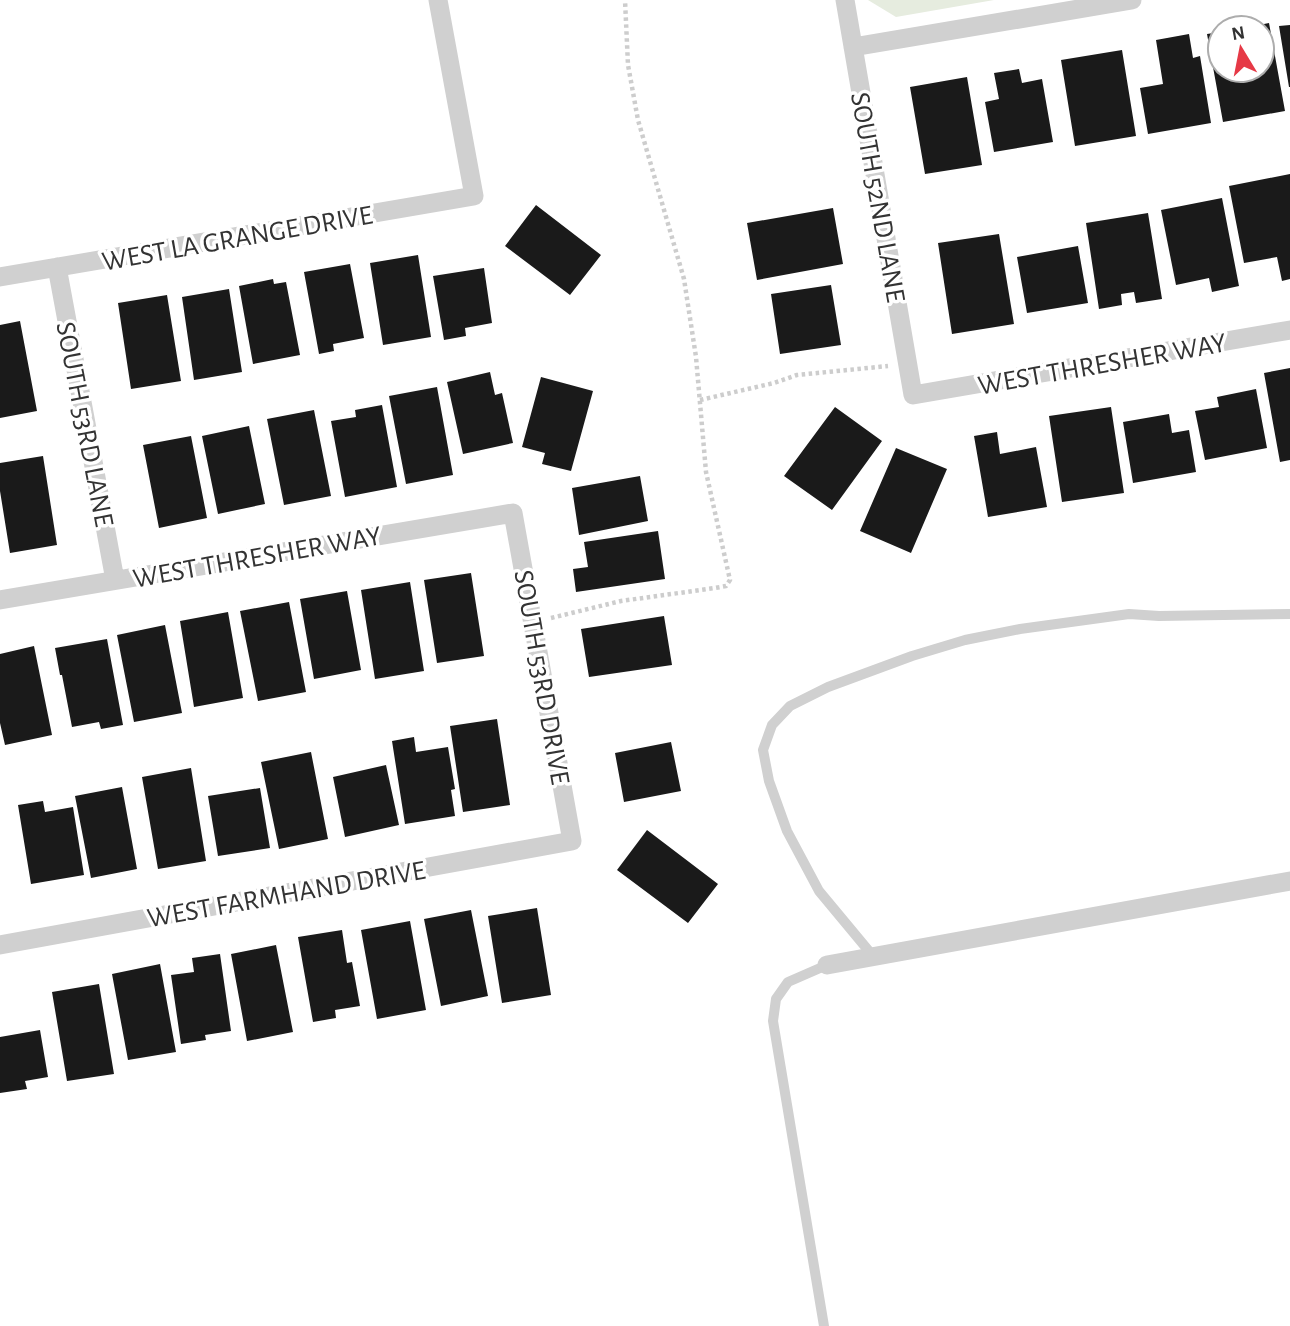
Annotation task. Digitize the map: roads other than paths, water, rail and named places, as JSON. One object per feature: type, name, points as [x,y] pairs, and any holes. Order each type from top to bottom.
[{"type":"street","name":"WEST LA GRANGE DRIVE","points":[[0,277],[474,196],[438,0]]},
{"type":"street","name":"SOUTH 52ND LANE","points":[[845,0],[913,395]]},
{"type":"street","points":[[853,47],[1132,0]]},
{"type":"street","name":"SOUTH 53RD LANE","points":[[57,267],[115,580]]},
{"type":"street","name":"WEST THRESHER WAY","points":[[913,395],[1290,330]]},
{"type":"street","name":"WEST THRESHER WAY","points":[[0,600],[513,513]]},
{"type":"street","name":"SOUTH 53RD DRIVE","points":[[513,513],[572,841]]},
{"type":"street","name":"WEST FARMHAND DRIVE","points":[[0,945],[572,841]]},
{"type":"street","points":[[827,964],[1290,881]]},
{"type":"lane","points":[[873,956],[819,891],[787,831],[769,781],[763,750],[772,724],[790,706],[828,687],[912,656],[965,640],[1020,629],[1129,614],[1290,614]]},
{"type":"lane","points":[[824,1326],[773,1021],[776,999],[788,982],[827,964]]}]
